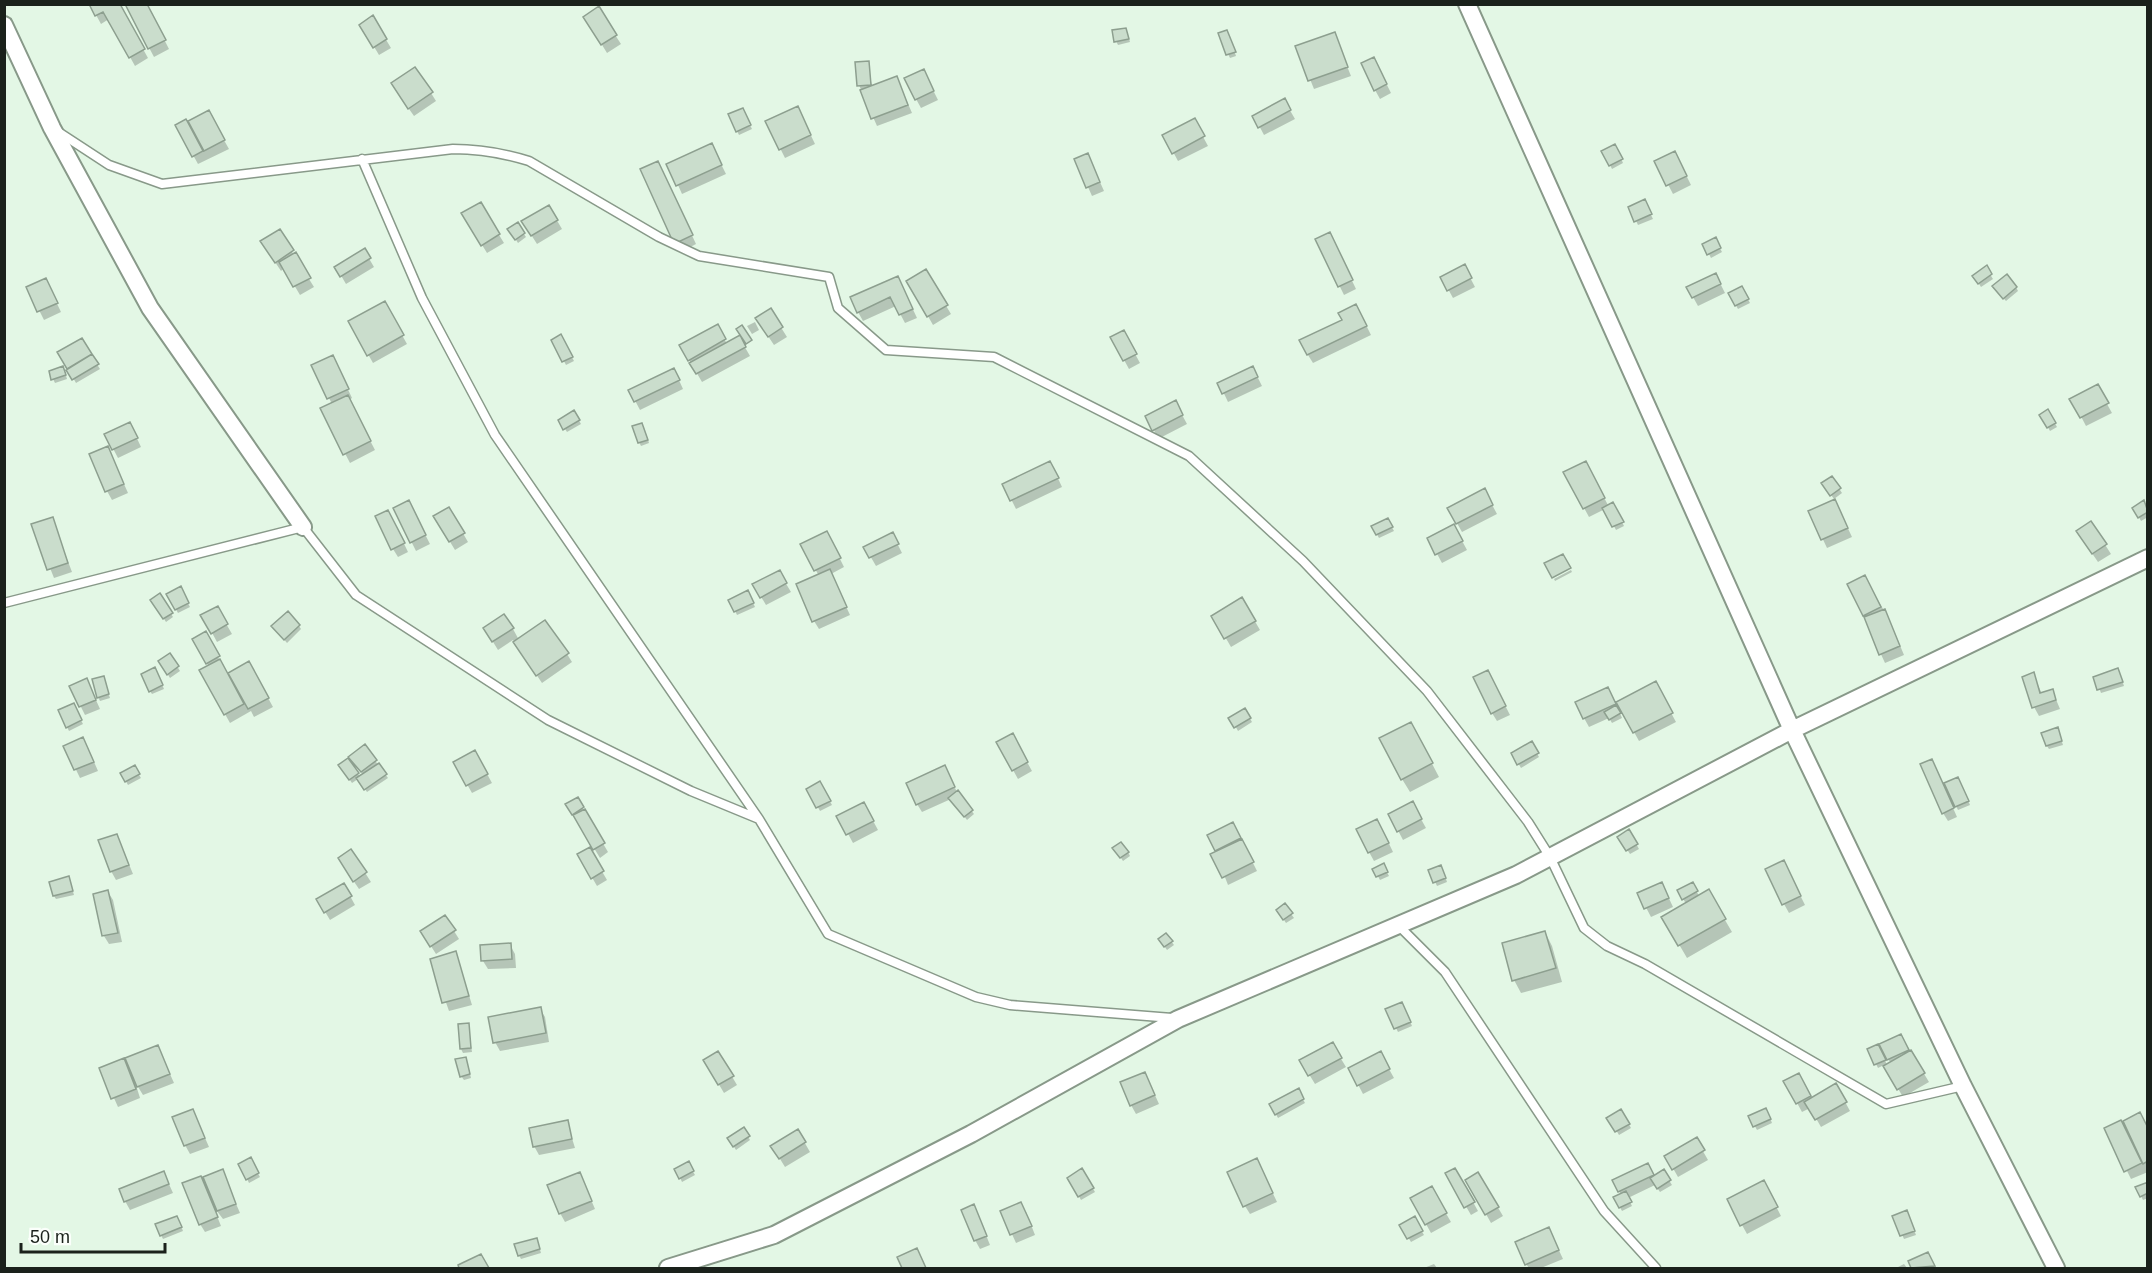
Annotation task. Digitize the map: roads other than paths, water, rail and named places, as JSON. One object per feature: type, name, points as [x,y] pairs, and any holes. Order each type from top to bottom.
[{"type":"street","points":[[1467,4],[1792,730],[1964,1086],[2056,1269]]},
{"type":"street","points":[[4,25],[52,128],[150,308],[303,527]]},
{"type":"street","points":[[668,1269],[774,1235],[971,1134],[1178,1018],[1516,874],[1792,730],[2148,558]]},
{"type":"lane","points":[[52,128],[109,165],[162,184],[453,149],[482,149],[530,161],[659,237],[699,256],[829,277],[838,308],[886,350],[994,357],[1189,456],[1303,561],[1427,691],[1528,822],[1550,857],[1584,928],[1607,946],[1645,964],[1886,1104],[1964,1086]]},
{"type":"lane","points":[[362,159],[422,298],[495,435],[759,819],[828,934],[976,997],[1010,1005],[1178,1018]]},
{"type":"lane","points":[[4,603],[303,527],[356,595],[548,720],[691,791],[759,819]]},
{"type":"lane","points":[[1398,925],[1445,972],[1604,1211],[1656,1269]]}]
